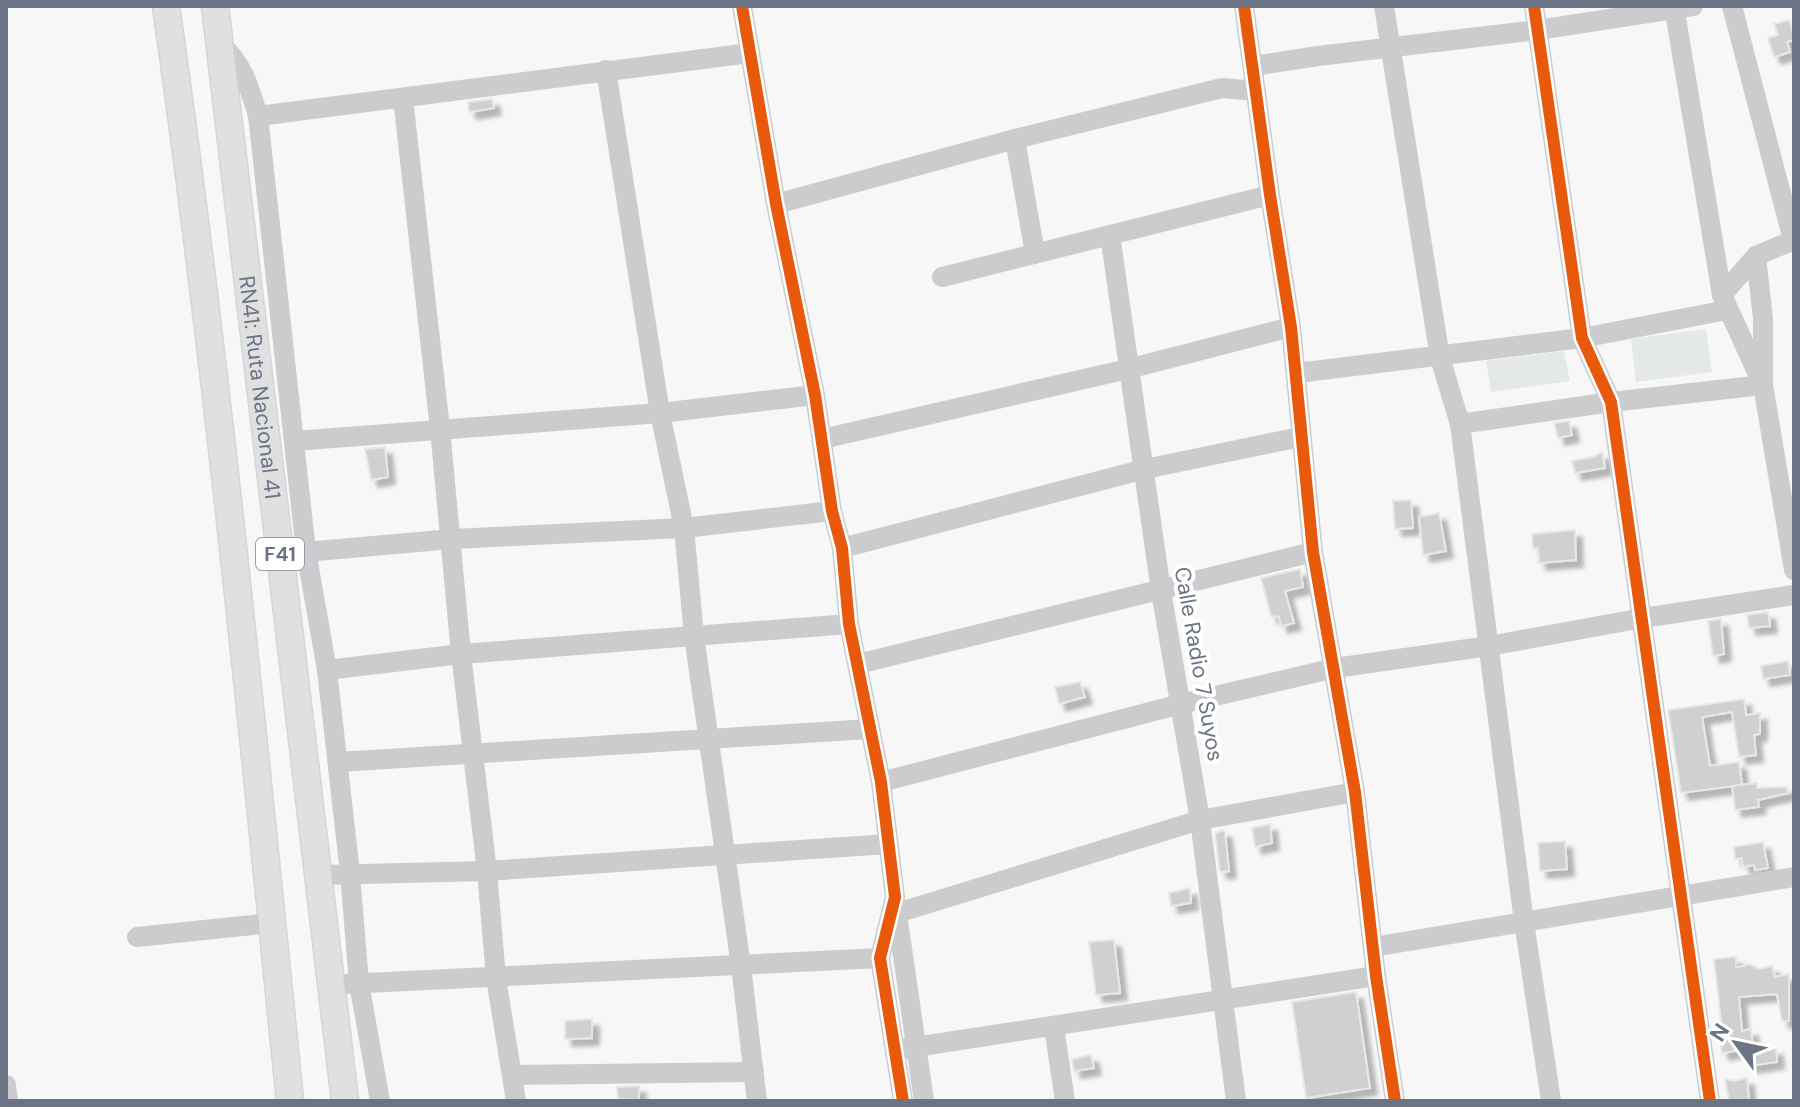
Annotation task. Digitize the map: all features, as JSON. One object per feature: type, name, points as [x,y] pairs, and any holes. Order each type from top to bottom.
[{"type":"main road","name":"RN41: Ruta Nacional 41","points":[[166,6],[207,313],[290,1101]]},
{"type":"main road","name":"RN41: Ruta Nacional 41","points":[[215,6],[345,1101]]},
{"type":"street","points":[[742,6],[776,204],[815,395],[832,511],[842,548],[849,624],[881,782],[924,1101]]},
{"type":"street","points":[[1244,6],[1297,373],[1300,437],[1313,552],[1355,792],[1376,976],[1395,1101]]},
{"type":"street","points":[[1384,6],[1440,358],[1460,424],[1524,922],[1551,1101]]},
{"type":"street","points":[[1534,6],[1582,338],[1611,402],[1710,1101]]},
{"type":"street","points":[[1297,373],[1440,358],[1582,338],[1724,302],[1756,256],[1793,240],[1732,6]]},
{"type":"street","points":[[1253,66],[1538,30],[1681,7],[1724,302],[1763,385]]},
{"type":"street","points":[[220,44],[233,55],[248,83],[258,116],[306,551],[327,670],[338,762],[359,983],[380,1101]]},
{"type":"street","points":[[258,116],[750,53]]},
{"type":"street","points":[[606,70],[660,413],[684,528],[694,636],[757,1101]]},
{"type":"street","points":[[776,204],[1015,139],[1222,88],[1256,91]]},
{"type":"street","points":[[403,98],[496,978],[516,1101]]},
{"type":"street","points":[[1015,139],[1035,254]]},
{"type":"street","points":[[942,277],[1270,195]]},
{"type":"street","name":"Calle Radio 7 Suyos","points":[[1110,235],[1161,591],[1200,820],[1236,1101]]},
{"type":"street","points":[[1756,256],[1763,319],[1763,385],[1793,559]]},
{"type":"street","points":[[822,439],[1128,369],[1291,327]]},
{"type":"street","points":[[1460,424],[1611,402],[1763,385]]},
{"type":"street","points":[[294,441],[660,413],[815,395]]},
{"type":"street","points":[[842,548],[1145,469],[1300,437]]},
{"type":"street","points":[[280,555],[452,539],[684,528],[832,511]]},
{"type":"street","points":[[858,664],[1313,552]]},
{"type":"street","points":[[881,782],[1181,704],[1335,668],[1489,646],[1794,595]]},
{"type":"street","points":[[327,670],[461,654],[849,624]]},
{"type":"street","points":[[338,762],[870,729]]},
{"type":"street","points":[[896,905],[1200,820],[1355,792]]},
{"type":"street","points":[[320,875],[487,871],[888,844]]},
{"type":"street","points":[[1373,947],[1794,877]]},
{"type":"street","points":[[896,905],[880,958],[903,1101]]},
{"type":"street","points":[[137,937],[272,923]]},
{"type":"street","points":[[332,984],[880,958]]},
{"type":"street","points":[[896,1050],[1376,976]]},
{"type":"street","points":[[1054,1027],[1065,1101]]},
{"type":"street","points":[[513,1075],[754,1072]]},
{"type":"street","points":[[6,1085],[8,1101]]},
{"type":"shaded area","points":[[1706,329],[1712,372],[1636,382],[1631,339]]},
{"type":"shaded area","points":[[1564,351],[1570,381],[1491,392],[1486,361]]},
{"type":"building","points":[[1789,20],[1794,36],[1794,40],[1787,42],[1790,52],[1774,57],[1768,38],[1778,35],[1774,24]]},
{"type":"building","points":[[492,99],[494,108],[469,112],[468,102]]},
{"type":"building","points":[[1569,421],[1572,435],[1558,438],[1554,423]]},
{"type":"building","points":[[385,447],[388,477],[371,480],[365,449]]},
{"type":"building","points":[[1602,452],[1605,468],[1575,473],[1572,461]]},
{"type":"building","points":[[1411,500],[1413,528],[1395,529],[1393,501]]},
{"type":"building","points":[[1439,513],[1446,551],[1423,555],[1419,517]]},
{"type":"building","points":[[1575,530],[1576,560],[1539,563],[1538,548],[1533,549],[1532,534]]},
{"type":"building","points":[[1300,569],[1303,587],[1285,591],[1294,623],[1281,626],[1279,617],[1271,616],[1261,578]]},
{"type":"building","points":[[1768,612],[1770,626],[1749,628],[1747,615]]},
{"type":"building","points":[[1721,619],[1724,654],[1713,656],[1708,621]]},
{"type":"building","points":[[1788,661],[1790,675],[1763,679],[1761,666]]},
{"type":"building","points":[[1080,682],[1085,697],[1059,704],[1055,687]]},
{"type":"building","points":[[1744,699],[1746,715],[1760,713],[1760,734],[1754,735],[1756,755],[1739,757],[1732,712],[1702,717],[1710,766],[1739,762],[1742,785],[1681,793],[1668,710]]},
{"type":"building","points":[[1757,783],[1757,788],[1787,787],[1788,793],[1758,800],[1759,807],[1735,810],[1732,786]]},
{"type":"building","points":[[1270,824],[1272,843],[1255,847],[1252,828]]},
{"type":"building","points":[[1222,830],[1225,832],[1229,871],[1220,872],[1215,834]]},
{"type":"building","points":[[1565,841],[1567,869],[1540,871],[1538,843]]},
{"type":"building","points":[[1763,842],[1768,868],[1755,870],[1754,865],[1743,867],[1742,858],[1735,859],[1734,847]]},
{"type":"building","points":[[1190,888],[1191,903],[1171,906],[1169,893]]},
{"type":"building","points":[[1114,940],[1120,993],[1096,995],[1089,942]]},
{"type":"building","points":[[1736,957],[1736,968],[1749,964],[1759,969],[1772,966],[1775,977],[1789,974],[1789,1021],[1782,1021],[1777,994],[1739,997],[1742,1031],[1751,1029],[1753,1048],[1722,1053],[1714,959]]},
{"type":"building","points":[[1356,992],[1370,1088],[1306,1098],[1292,1002]]},
{"type":"building","points":[[592,1019],[592,1038],[565,1039],[565,1021]]},
{"type":"building","points":[[1776,1048],[1777,1062],[1749,1066],[1746,1054]]},
{"type":"building","points":[[1091,1055],[1094,1068],[1074,1071],[1072,1059]]},
{"type":"building","points":[[1747,1078],[1749,1101],[1729,1101],[1725,1079],[1734,1081]]},
{"type":"building","points":[[639,1086],[639,1100],[618,1099],[617,1087]]},
{"type":"cycle path","points":[[742,6],[776,204],[815,395],[832,511],[842,548],[849,624],[881,782],[895,897],[880,958],[903,1101]]},
{"type":"cycle path","points":[[1244,6],[1291,327],[1313,552],[1355,792],[1376,976],[1395,1101]]},
{"type":"cycle path","points":[[1534,6],[1582,338],[1611,402],[1710,1101]]}]
